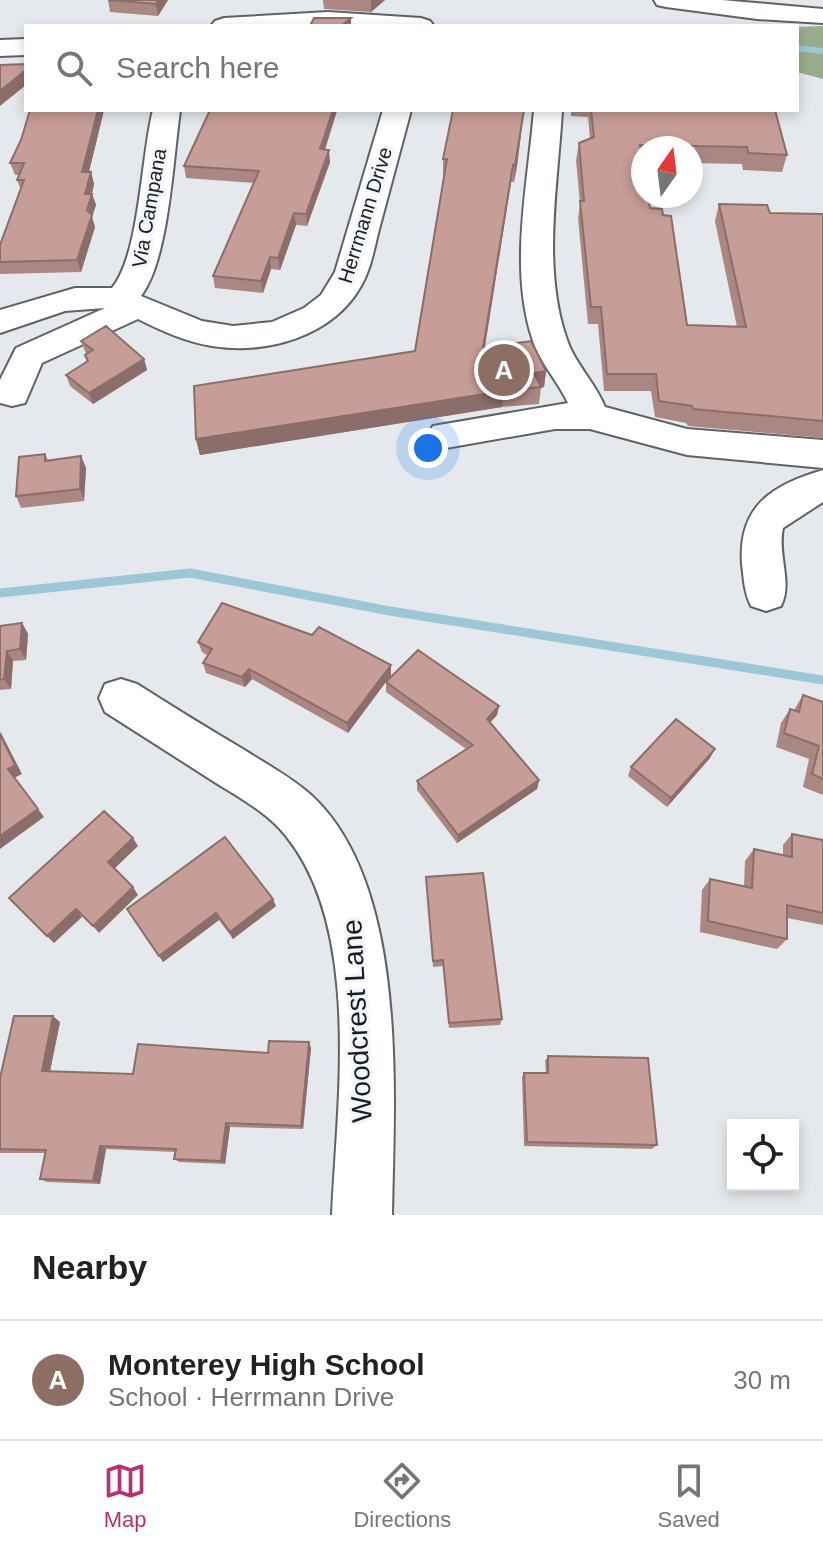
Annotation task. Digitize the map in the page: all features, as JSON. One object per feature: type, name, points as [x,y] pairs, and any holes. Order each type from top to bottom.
[{"type":"street","points":[[666,0],[757,12],[823,16]]},
{"type":"street","points":[[254,24],[328,19],[425,19]]},
{"type":"street","points":[[0,48],[24,47]]},
{"type":"street","name":"Via Campana","points":[[130,302],[145,244],[166,112]]},
{"type":"street","name":"Herrmann Drive","points":[[0,322],[82,298],[130,302],[192,330],[229,337],[281,330],[321,313],[350,277],[396,112]]},
{"type":"street","points":[[548,112],[540,190],[538,267],[542,302],[549,339],[586,397],[590,416]]},
{"type":"street","points":[[12,394],[28,356],[130,302]]},
{"type":"street","points":[[446,435],[555,416],[590,416],[687,442],[823,454]]},
{"type":"street","points":[[766,594],[760,529],[766,518],[776,510],[823,484]]},
{"type":"street","name":"Woodcrest Lane","points":[[121,698],[277,796],[304,820],[339,877],[351,910],[361,986],[365,1067],[362,1215]]},
{"type":"green space","points":[[823,26],[823,79],[799,73],[799,27]]},
{"type":"building","points":[[108,0],[158,0],[156,4]]},
{"type":"building","points":[[314,18],[351,18],[344,24],[311,24]]},
{"type":"building","points":[[24,64],[24,72],[0,91],[0,65]]},
{"type":"building","points":[[29,112],[97,112],[82,172],[91,172],[85,194],[92,194],[87,210],[92,215],[77,260],[0,262],[0,245],[24,180],[17,180],[24,163],[10,163]]},
{"type":"building","points":[[209,112],[332,112],[320,149],[329,150],[306,214],[294,213],[278,258],[270,257],[261,281],[213,276],[259,171],[184,166]]},
{"type":"building","points":[[453,112],[524,112],[483,348],[531,341],[546,371],[534,373],[541,387],[196,439],[194,386],[415,351],[447,159],[443,159]]},
{"type":"building","points":[[591,112],[776,112],[787,155],[748,153],[747,147],[703,146],[703,136],[631,136],[631,208],[662,209],[663,215],[671,216],[687,325],[746,327],[719,204],[767,205],[770,213],[823,214],[823,421],[693,409],[692,406],[659,401],[656,374],[607,374],[601,307],[591,307],[580,201],[584,201],[579,143],[594,137]]},
{"type":"building","points":[[106,326],[144,359],[89,393],[66,375],[88,361],[85,355],[93,350],[81,341]]},
{"type":"building","points":[[45,454],[45,461],[81,456],[80,489],[16,496],[19,457]]},
{"type":"building","points":[[222,603],[312,635],[319,627],[391,665],[347,723],[249,669],[242,677],[203,663],[212,649],[198,642]]},
{"type":"building","points":[[22,623],[20,649],[7,651],[4,679],[0,680],[0,626]]},
{"type":"building","points":[[418,650],[499,706],[487,719],[539,780],[458,835],[417,781],[473,745],[386,682]]},
{"type":"building","points":[[803,695],[823,702],[823,779],[812,774],[819,746],[784,733],[790,709],[799,712]]},
{"type":"building","points":[[676,719],[715,749],[671,798],[631,767]]},
{"type":"building","points":[[0,734],[15,765],[8,769],[38,809],[0,836]]},
{"type":"building","points":[[104,811],[133,838],[108,862],[133,887],[93,926],[76,909],[47,936],[9,898]]},
{"type":"building","points":[[792,834],[823,840],[823,913],[787,905],[787,939],[708,921],[710,879],[752,888],[754,849],[792,857]]},
{"type":"building","points":[[225,837],[273,899],[230,932],[216,913],[159,956],[127,909]]},
{"type":"building","points":[[483,873],[502,1019],[449,1023],[443,960],[433,961],[426,877]]},
{"type":"building","points":[[14,1016],[53,1016],[42,1071],[133,1074],[138,1044],[268,1053],[269,1041],[309,1042],[301,1126],[226,1123],[221,1161],[174,1159],[176,1149],[100,1146],[93,1181],[40,1179],[46,1150],[0,1149],[0,1078]]},
{"type":"building","points":[[548,1056],[648,1058],[657,1145],[527,1142],[524,1073],[548,1073]]},
{"type":"waterway","points":[[799,48],[823,51]]},
{"type":"waterway","points":[[0,593],[190,573],[390,611],[823,680]]},
{"type":"place","name":"Monterey High School","points":[[504,370]]}]
